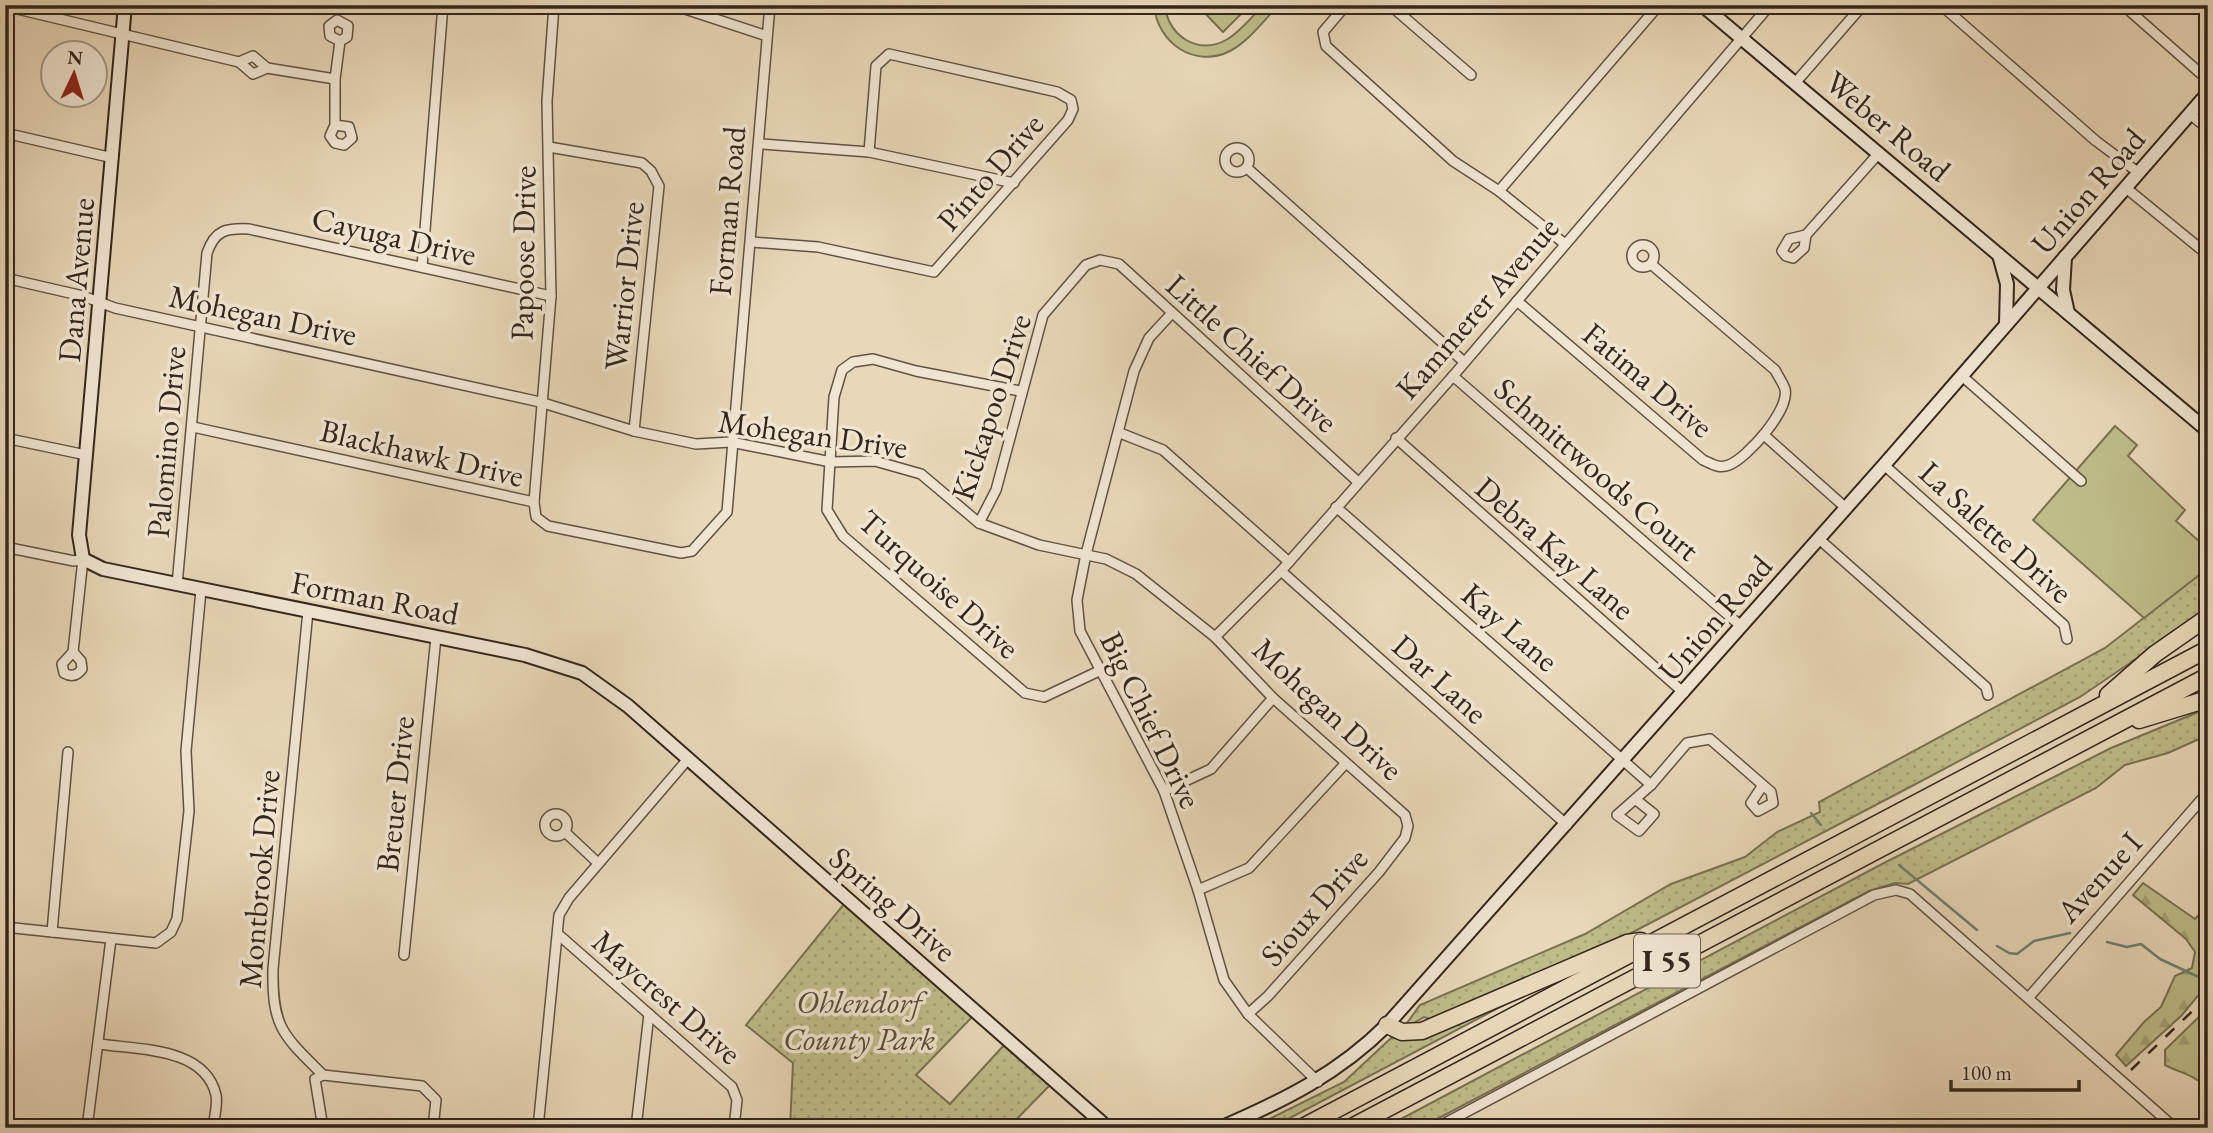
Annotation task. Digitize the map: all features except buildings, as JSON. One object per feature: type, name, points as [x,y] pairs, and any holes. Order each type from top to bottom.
[{"type":"highway","points":[[2090,712],[2155,654],[2208,617]]},
{"type":"highway","name":"I 55","points":[[1301,1128],[2208,649]]},
{"type":"highway","name":"I 55","points":[[1350,1128],[2208,676]]},
{"type":"highway","points":[[2110,728],[2208,699]]},
{"type":"highway","points":[[1387,1025],[1402,1032],[1422,1031],[1627,943],[1657,939]]},
{"type":"main road","name":"Dana Avenue","points":[[83,559],[78,544],[125,5]]},
{"type":"main road","name":"Weber Road","points":[[1702,5],[1744,37],[2208,431]]},
{"type":"main road","name":"Union Road","points":[[1220,1128],[1318,1082],[1356,1054],[1387,1025],[1884,466],[2208,93]]},
{"type":"main road","points":[[1999,255],[2007,284],[2007,324]]},
{"type":"main road","points":[[2065,257],[2063,290],[2068,313]]},
{"type":"main road","name":"Forman Road","points":[[83,559],[96,568],[436,637],[566,667],[598,683],[643,720]]},
{"type":"main road","name":"Spring Drive","points":[[643,720],[1108,1128]]},
{"type":"street","points":[[422,267],[443,5]]},
{"type":"street","name":"Papoose Drive","points":[[534,502],[540,402],[551,296],[547,100],[554,5]]},
{"type":"street","points":[[647,5],[660,5]]},
{"type":"street","points":[[673,5],[767,36]]},
{"type":"street","name":"Forman Road","points":[[705,538],[727,512],[731,442],[761,144],[770,5]]},
{"type":"street","points":[[1346,5],[1323,32],[1326,46],[1453,161],[1499,191],[1565,244]]},
{"type":"street","points":[[1390,5],[1471,75]]},
{"type":"street","points":[[1499,191],[1659,5]]},
{"type":"street","name":"Kammerer Avenue","points":[[1215,637],[1289,562],[1770,5]]},
{"type":"street","points":[[1796,82],[1863,5]]},
{"type":"street","points":[[1941,5],[2096,141],[2139,173]]},
{"type":"street","points":[[2123,5],[2208,80]]},
{"type":"street","points":[[5,6],[239,62],[253,74],[267,68]]},
{"type":"street","points":[[335,124],[335,79],[340,41]]},
{"type":"street","name":"Pinto Drive","points":[[752,242],[818,247],[934,272],[1068,120],[1073,109],[1071,100],[1057,92],[889,54],[876,66],[869,152]]},
{"type":"street","points":[[239,62],[253,56],[267,68],[335,79]]},
{"type":"street","points":[[2190,114],[2208,129]]},
{"type":"street","points":[[5,134],[113,158]]},
{"type":"street","points":[[761,144],[869,152],[1014,183]]},
{"type":"street","name":"Warrior Drive","points":[[550,147],[642,163],[651,171],[659,186],[634,430]]},
{"type":"street","points":[[1806,235],[1879,153]]},
{"type":"street","name":"Schmittwoods Court","points":[[1247,167],[1464,361]]},
{"type":"street","points":[[2126,188],[2208,255]]},
{"type":"street","name":"Cayuga Drive","points":[[226,228],[249,229],[551,296]]},
{"type":"street","name":"Palomino Drive","points":[[177,585],[207,253],[212,239],[226,228]]},
{"type":"street","name":"Kickapoo Drive","points":[[979,523],[996,490],[1020,391],[1043,315],[1086,265],[1100,260],[1114,262]]},
{"type":"street","name":"Little Chief Drive","points":[[1114,262],[1357,481]]},
{"type":"street","points":[[1651,264],[1774,370],[1786,390],[1783,406],[1764,435]]},
{"type":"street","name":"Mohegan Drive","points":[[5,278],[201,326],[540,402],[634,430],[696,444],[731,442],[831,462],[875,461],[921,474],[979,523],[1040,545],[1086,554],[1136,574],[1215,637],[1273,698],[1396,804],[1405,815],[1408,827]]},
{"type":"street","name":"Fatima Drive","points":[[1517,301],[1703,460],[1720,467],[1729,465],[1764,435],[1846,508]]},
{"type":"street","name":"Big Chief Drive","points":[[1172,313],[1149,338],[1134,371],[1120,433],[1086,554],[1077,600],[1080,631],[1164,791],[1198,890],[1224,980],[1248,1014],[1318,1082]]},
{"type":"street","name":"Turquoise Drive","points":[[1020,391],[864,359],[842,370],[837,382],[827,510],[843,536],[1025,694],[1044,697],[1099,671]]},
{"type":"street","name":"Schmittwoods Court","points":[[1452,376],[1742,627]]},
{"type":"street","points":[[1962,376],[2081,481]]},
{"type":"street","name":"Blackhawk Drive","points":[[193,427],[534,502],[536,517],[548,526],[681,553],[692,551],[705,538]]},
{"type":"street","points":[[1120,433],[1163,450],[1289,562]]},
{"type":"street","points":[[5,438],[86,455]]},
{"type":"street","name":"Debra Kay Lane","points":[[1396,438],[1684,693]]},
{"type":"street","name":"La Salette Drive","points":[[1884,466],[2064,625],[2067,639]]},
{"type":"street","name":"Kay Lane","points":[[1336,507],[1651,785]]},
{"type":"street","points":[[1818,540],[1986,687],[1988,695]]},
{"type":"street","points":[[5,547],[74,561],[83,559],[73,652]]},
{"type":"street","name":"Dar Lane","points":[[1281,570],[1567,825]]},
{"type":"street","points":[[5,927],[156,943],[171,932],[177,919],[189,811],[186,751],[201,590]]},
{"type":"street","name":"Montbrook Drive","points":[[308,611],[272,969],[272,1007],[284,1036],[323,1075]]},
{"type":"street","name":"Breuer Drive","points":[[404,955],[436,637]]},
{"type":"street","points":[[1164,791],[1211,769],[1273,698]]},
{"type":"street","points":[[1635,799],[1651,785],[1687,743],[1710,739],[1763,785]]},
{"type":"street","points":[[52,932],[68,752]]},
{"type":"street","points":[[538,1128],[559,915],[598,863],[688,759]]},
{"type":"street","points":[[1198,890],[1249,868],[1346,763]]},
{"type":"street","name":"Avenue I","points":[[2029,997],[2208,792]]},
{"type":"street","name":"Sioux Drive","points":[[1248,1014],[1268,996],[1378,872],[1405,838],[1408,827]]},
{"type":"street","points":[[565,832],[598,863]]},
{"type":"street","points":[[1436,1128],[1886,891],[1903,890],[2029,997],[2175,1128]]},
{"type":"street","name":"Maycrest Drive","points":[[559,935],[732,1087],[737,1100],[734,1128]]},
{"type":"street","points":[[88,1128],[111,939]]},
{"type":"street","points":[[636,1128],[649,1014]]},
{"type":"street","points":[[100,1044],[178,1056],[196,1065],[210,1078],[217,1098],[213,1128]]},
{"type":"street","points":[[323,1128],[316,1079],[323,1075],[422,1086],[436,1100],[433,1128]]},
{"type":"green space","points":[[1154,5],[1165,5],[1171,25],[1186,40],[1205,46],[1231,37],[1263,5],[1279,5],[1237,47],[1217,56],[1204,57],[1180,49],[1170,41],[1162,31]]},
{"type":"green space","points":[[1197,5],[1250,5],[1223,32]]},
{"type":"green space","points":[[2115,426],[2137,445],[2128,456],[2185,510],[2176,521],[2208,549],[2208,568],[2144,618],[2033,520]]},
{"type":"green space","points":[[2208,568],[2208,610],[2080,697],[1616,941],[1430,1019],[1424,1017],[1409,1026],[1407,1023],[1420,1005],[1585,934],[1671,884],[1745,857],[1777,832],[1820,812],[1819,802],[2105,648]]},
{"type":"green space","points":[[2208,708],[2208,735],[2168,753],[2125,765],[2096,788],[1908,884],[1895,883],[1869,891],[1420,1128],[1384,1128],[1884,863],[2111,748]]},
{"type":"green space","points":[[2143,883],[2195,919],[2208,905],[2208,984],[2181,1016],[2126,1066],[2116,1055],[2144,1022],[2161,1007],[2175,976],[2192,968],[2195,952],[2186,939],[2133,895]]},
{"type":"green space","name":"Ohlendorf County Park","points":[[844,904],[973,1016],[916,1075],[950,1104],[1005,1044],[1051,1084],[1008,1128],[790,1128],[793,1063],[746,1025]]},
{"type":"green space","points":[[1521,996],[1271,1128],[1251,1128],[1344,1082],[1391,1038],[1417,1039]]},
{"type":"green space","points":[[2208,1008],[2208,1128],[2200,1120],[2205,1086],[2191,1076],[2165,1065],[2165,1050]]},
{"type":"waterway","points":[[1811,813],[1821,825]]},
{"type":"waterway","points":[[1899,865],[1977,930]]},
{"type":"waterway","points":[[1997,946],[2017,954],[2034,941],[2070,933]]},
{"type":"waterway","points":[[2107,942],[2127,947],[2141,944],[2160,959],[2205,980]]},
{"type":"railway","points":[[2131,1070],[2208,996]]}]
